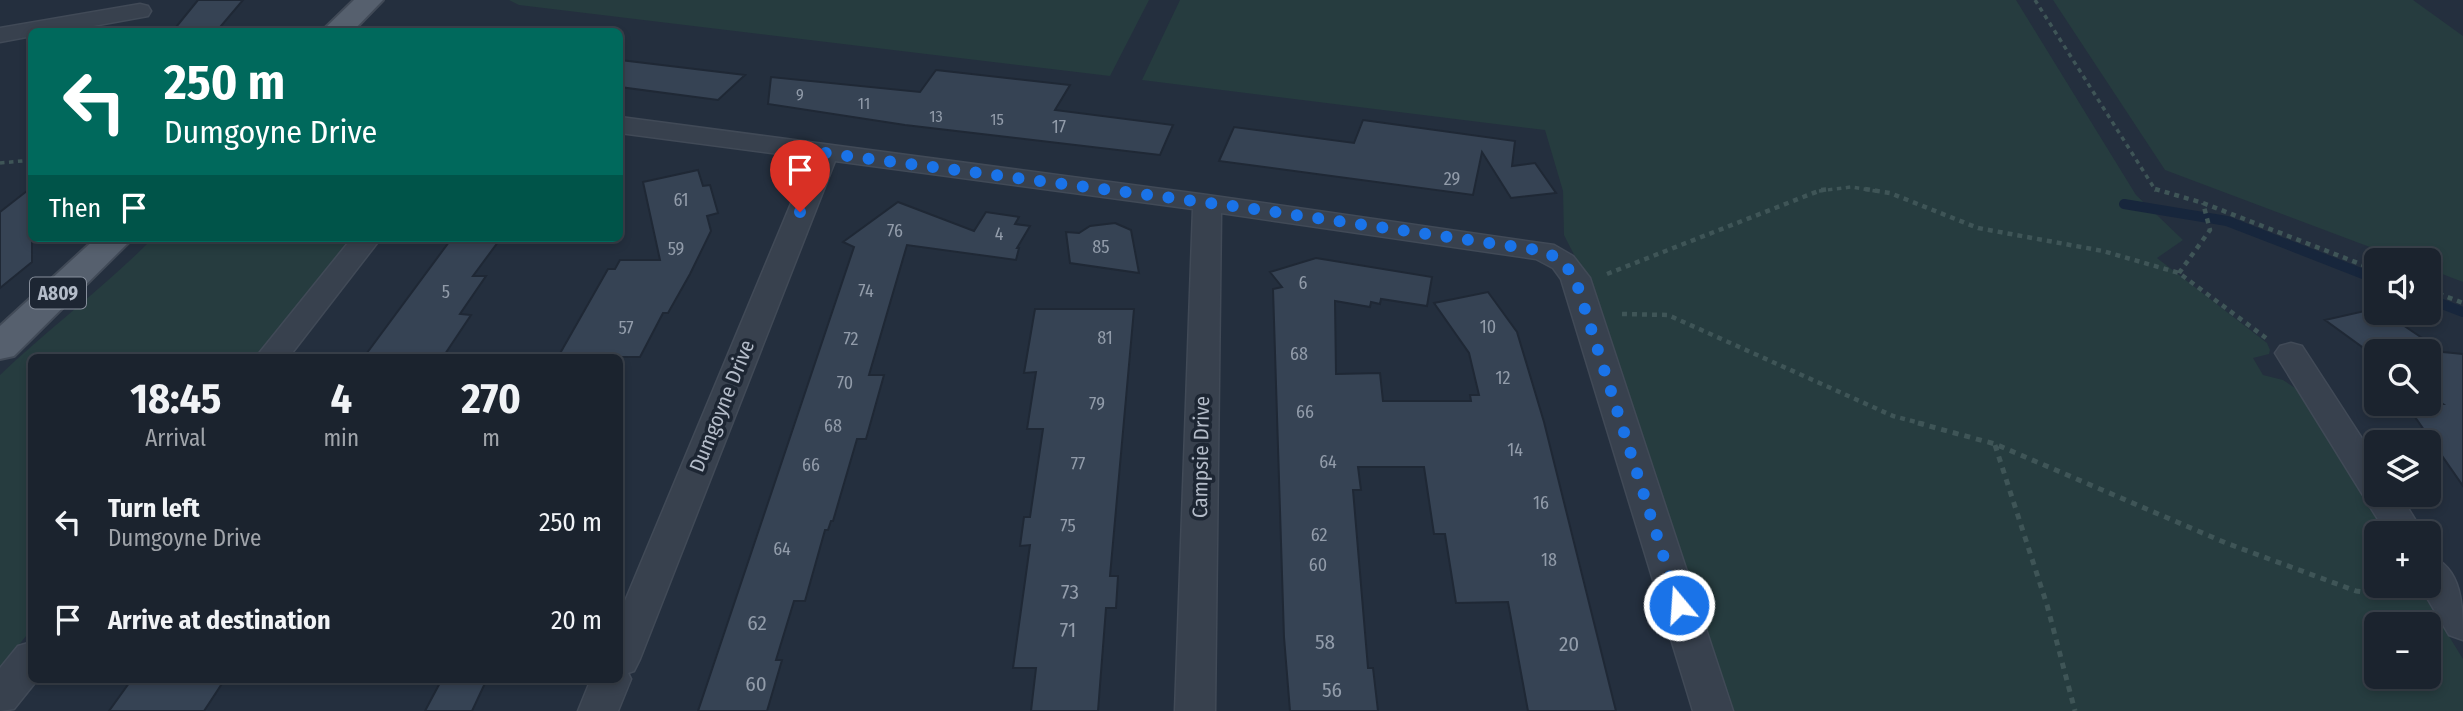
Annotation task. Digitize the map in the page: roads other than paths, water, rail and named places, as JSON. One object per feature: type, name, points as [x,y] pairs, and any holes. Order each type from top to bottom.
[{"type":"main road","points":[[339,28],[370,0]]},
{"type":"main road","name":"A809","points":[[0,347],[112,242]]},
{"type":"street","points":[[128,28],[147,6]]},
{"type":"street","points":[[35,28],[147,6]]},
{"type":"street","points":[[0,35],[28,29]]},
{"type":"street","points":[[623,125],[1545,251],[1563,262],[1575,278],[1713,711]]},
{"type":"street","name":"Dumgoyne Drive","points":[[623,652],[825,153]]},
{"type":"street","name":"Campsie Drive","points":[[1195,711],[1207,203]]},
{"type":"street","points":[[274,354],[365,242]]},
{"type":"street","points":[[2291,353],[2364,468]]},
{"type":"street","points":[[2441,589],[2456,613]]},
{"type":"street","points":[[0,697],[28,663]]},
{"type":"street","points":[[598,711],[609,683]]},
{"type":"waterway","points":[[2124,204],[2227,221],[2364,274]]},
{"type":"waterway","points":[[2441,304],[2463,312]]}]
